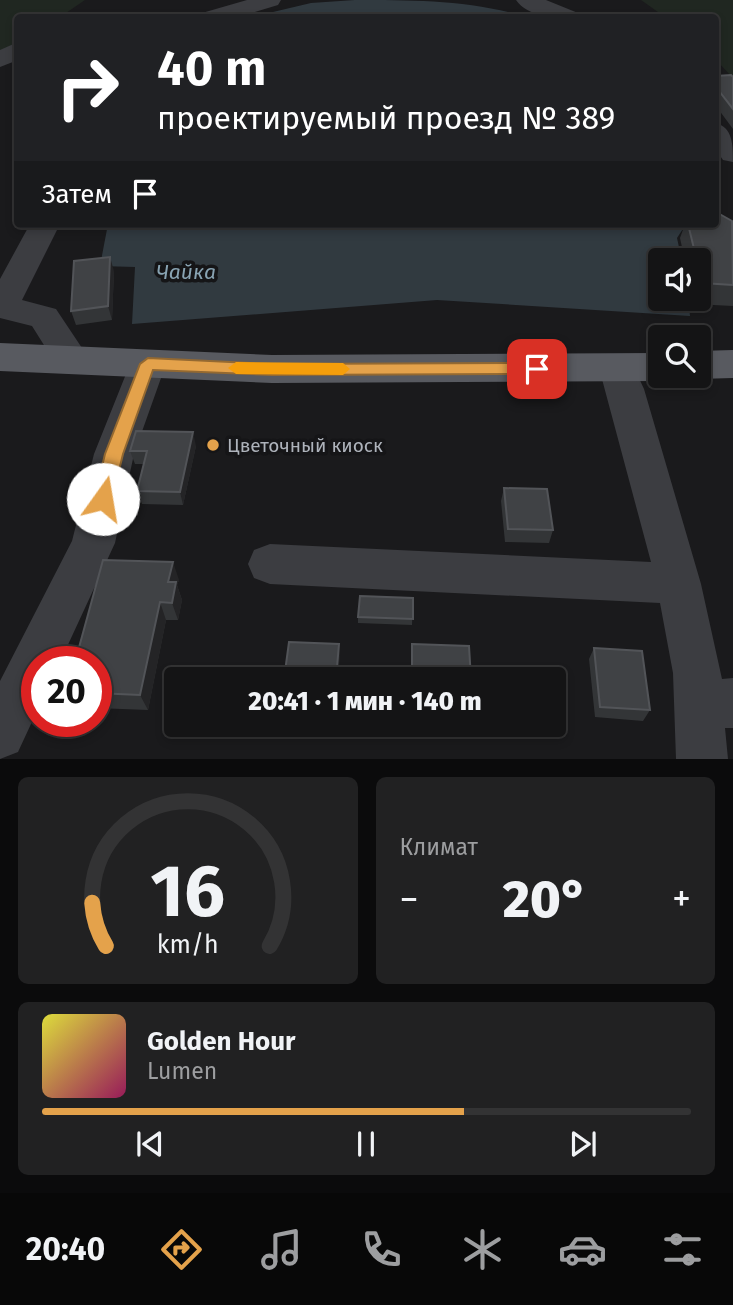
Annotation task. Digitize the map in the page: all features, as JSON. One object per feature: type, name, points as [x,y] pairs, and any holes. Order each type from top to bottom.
[{"type":"main road","points":[[0,357],[272,369],[648,367]]},
{"type":"main road","points":[[711,365],[733,364]]},
{"type":"street","points":[[223,14],[270,0]]},
{"type":"street","points":[[527,0],[560,14]]},
{"type":"street","points":[[719,135],[733,154]]},
{"type":"street","points":[[43,228],[1,306],[44,317],[72,360]]},
{"type":"street","points":[[0,734],[93,543],[114,454],[148,364]]},
{"type":"street","points":[[617,368],[679,584],[697,673],[716,704],[702,759]]},
{"type":"street","points":[[270,564],[679,584]]},
{"type":"shaded area","points":[[0,0],[85,0],[64,14],[14,14],[14,50],[0,60]]},
{"type":"shaded area","points":[[641,0],[733,0],[733,78],[719,63],[719,14],[661,14]]},
{"type":"water","points":[[355,0],[420,1],[463,4],[516,14],[265,14],[311,3]]},
{"type":"water","name":"Чайка","points":[[107,228],[683,228],[677,238],[679,248],[648,248],[648,311],[689,311],[690,316],[437,300],[132,324],[135,267],[100,266]]},
{"type":"building","points":[[719,76],[733,77],[733,109],[719,91]]},
{"type":"building","points":[[719,214],[732,221],[733,285],[711,284],[711,248],[694,248],[689,228],[719,228]]},
{"type":"building","points":[[110,257],[108,306],[71,311],[74,261]]},
{"type":"building","points":[[136,431],[193,432],[180,492],[137,491],[147,451],[130,451]]},
{"type":"building","points":[[504,488],[547,489],[553,530],[508,529]]},
{"type":"building","points":[[103,560],[173,562],[168,582],[176,582],[172,603],[160,602],[140,695],[112,694],[112,646],[79,646]]},
{"type":"building","points":[[360,596],[413,598],[413,619],[358,617]]},
{"type":"building","points":[[289,642],[339,644],[337,667],[286,667]]},
{"type":"building","points":[[412,644],[469,646],[470,667],[412,667]]},
{"type":"building","points":[[594,648],[642,651],[650,710],[600,707]]},
{"type":"slow traffic","points":[[236,368],[343,369]]},
{"type":"place","name":"Цветочный киоск","points":[[213,445]]},
{"type":"route","points":[[103,499],[114,454],[148,364],[272,369],[537,369]]}]
